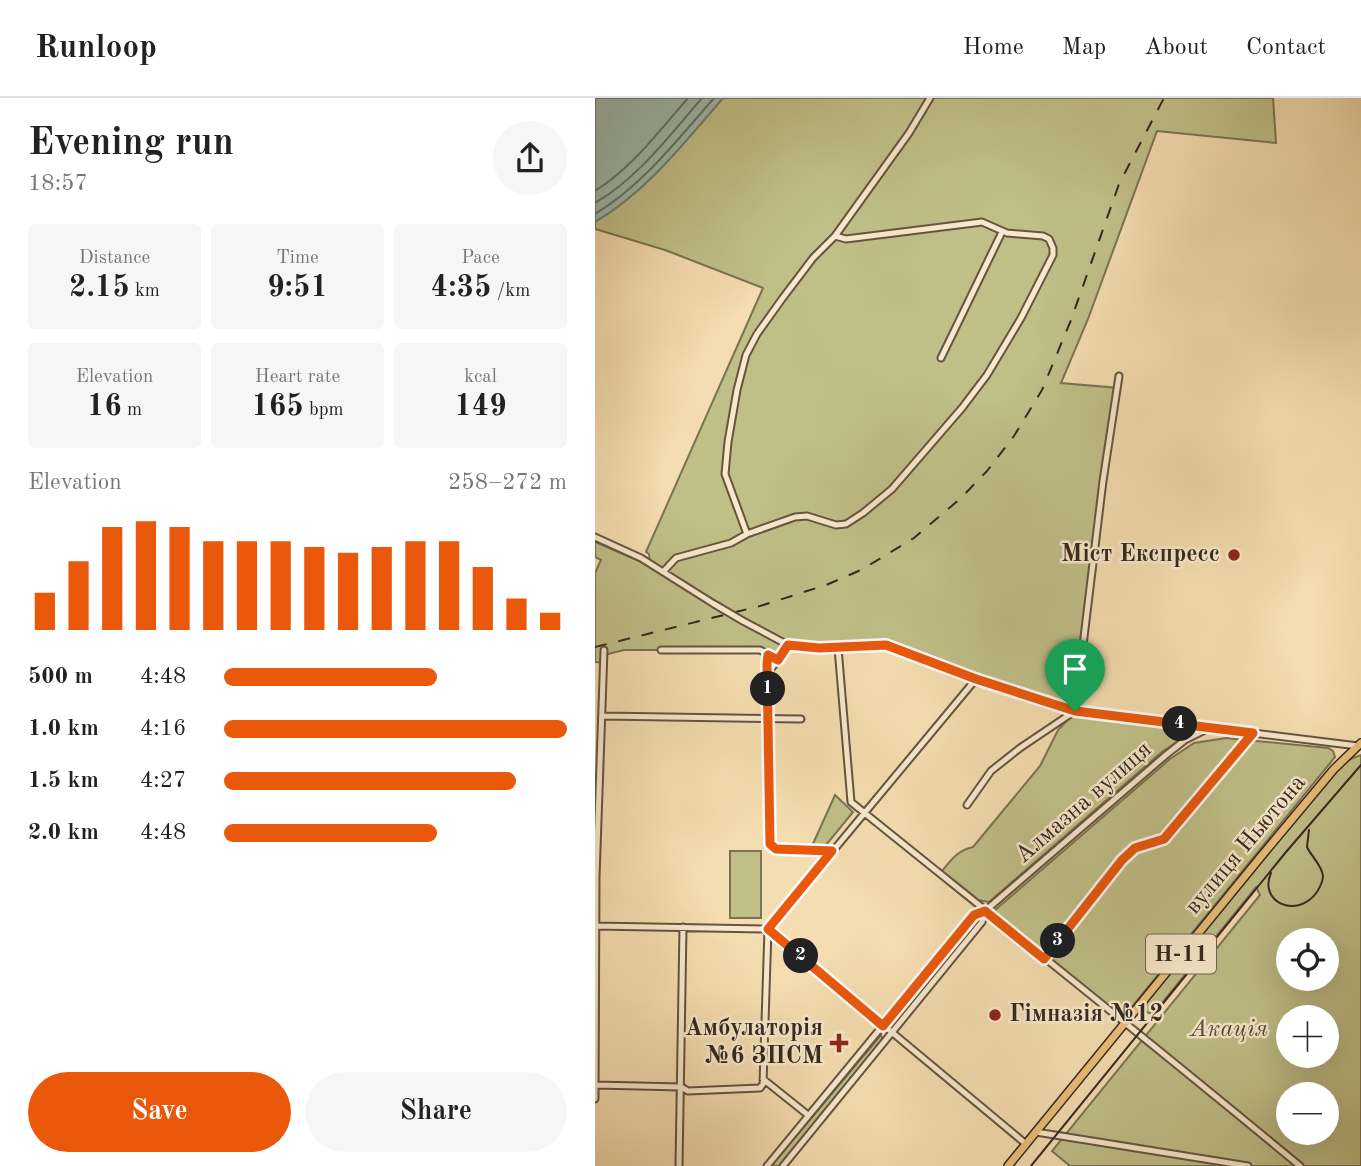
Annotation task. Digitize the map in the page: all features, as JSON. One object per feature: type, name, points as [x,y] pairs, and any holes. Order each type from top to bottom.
[{"type":"main road","name":"вулиця Ньютона","points":[[1008,1166],[1321,785],[1360,745]]},
{"type":"street","points":[[747,534],[725,474],[728,442],[743,366],[757,334],[813,258],[835,236],[909,133],[930,98]]},
{"type":"street","points":[[663,572],[676,558],[731,543],[747,534],[801,516],[828,524],[846,524],[863,513],[892,489],[987,375],[1021,318],[1053,255],[1049,239],[1043,236],[1002,232],[982,222],[846,239],[835,236]]},
{"type":"street","points":[[941,358],[1002,232]]},
{"type":"street","points":[[967,805],[991,771],[1075,711],[1119,376]]},
{"type":"street","points":[[595,537],[641,558],[778,642],[788,645],[838,648],[886,645],[976,679],[1075,711],[1360,745]]},
{"type":"street","points":[[767,673],[788,645]]},
{"type":"street","points":[[838,648],[851,802],[1300,1166]]},
{"type":"street","points":[[595,1099],[596,877],[604,650]]},
{"type":"street","points":[[661,650],[760,650],[778,660]]},
{"type":"street","points":[[768,655],[770,844],[776,849],[832,851]]},
{"type":"street","points":[[595,1085],[681,1087],[688,1091],[757,1090],[763,1084],[768,929],[976,679]]},
{"type":"street","points":[[602,716],[801,719]]},
{"type":"street","name":"Алмазна вулиця","points":[[767,1166],[974,915],[985,911],[1166,755],[1185,740],[1210,728]]},
{"type":"street","points":[[1044,959],[1122,860],[1135,848],[1164,839],[1253,733]]},
{"type":"street","name":"Алмазна вулиця","points":[[783,1166],[982,922],[985,911]]},
{"type":"street","points":[[596,927],[768,929],[1026,1144]]},
{"type":"street","points":[[679,1166],[683,927]]},
{"type":"street","points":[[763,1079],[809,1115]]},
{"type":"street","points":[[1036,1132],[1248,1166]]},
{"type":"green space","points":[[723,98],[1273,98],[1276,143],[1157,131],[1088,319],[1061,383],[1119,388],[1103,481],[1075,711],[1183,724],[1180,737],[989,902],[978,900],[942,871],[959,853],[973,847],[1040,766],[1058,730],[1075,712],[886,645],[838,648],[788,645],[778,660],[760,650],[624,650],[604,655],[604,663],[595,662],[595,573],[601,560],[595,557],[595,542],[639,561],[712,606],[721,604],[650,562],[646,552],[763,288],[665,250],[595,229],[595,222],[614,210],[648,181]]},
{"type":"green space","points":[[1226,738],[1328,748],[1333,751],[1335,757],[1122,1019],[994,914],[994,911],[1170,759],[1194,743]]},
{"type":"green space","name":"Акація","points":[[1361,755],[1361,1166],[1070,1166],[1052,1151],[1260,895],[1256,887],[1153,1014],[1146,1012],[1142,1004],[1348,760]]},
{"type":"green space","points":[[835,795],[853,812],[826,845],[812,846]]},
{"type":"green space","points":[[730,851],[761,851],[761,918],[730,918]]},
{"type":"green space","points":[[976,918],[978,923],[897,1023],[893,1022],[893,1018]]},
{"type":"green space","points":[[881,1035],[883,1040],[779,1166],[771,1166]]},
{"type":"water","points":[[595,98],[723,98],[648,181],[614,210],[595,222]]},
{"type":"tram line","points":[[1031,1166],[1286,852],[1361,765]]},
{"type":"tram line","points":[[1271,873],[1268,883],[1270,892],[1282,904],[1300,905],[1317,892],[1323,876],[1321,868],[1307,847],[1309,830]]},
{"type":"railway","points":[[595,647],[760,606],[826,585],[861,570],[914,538],[960,499],[987,471],[1014,436],[1042,390],[1071,320],[1119,184],[1164,98]]},
{"type":"place","name":"Міст Експресс","points":[[1234,555]]},
{"type":"place","name":"Гімназія №12","points":[[995,1015]]},
{"type":"place","name":"Амбулаторія №6 ЗПСМ","points":[[839,1043]]},
{"type":"route","points":[[788,645],[819,648],[886,645],[976,679],[1075,711],[1253,733],[1164,839],[1135,848],[1122,860],[1044,959],[985,911],[974,915],[883,1026],[768,929],[832,851],[776,849],[770,844],[768,655],[778,660],[788,645]]}]
